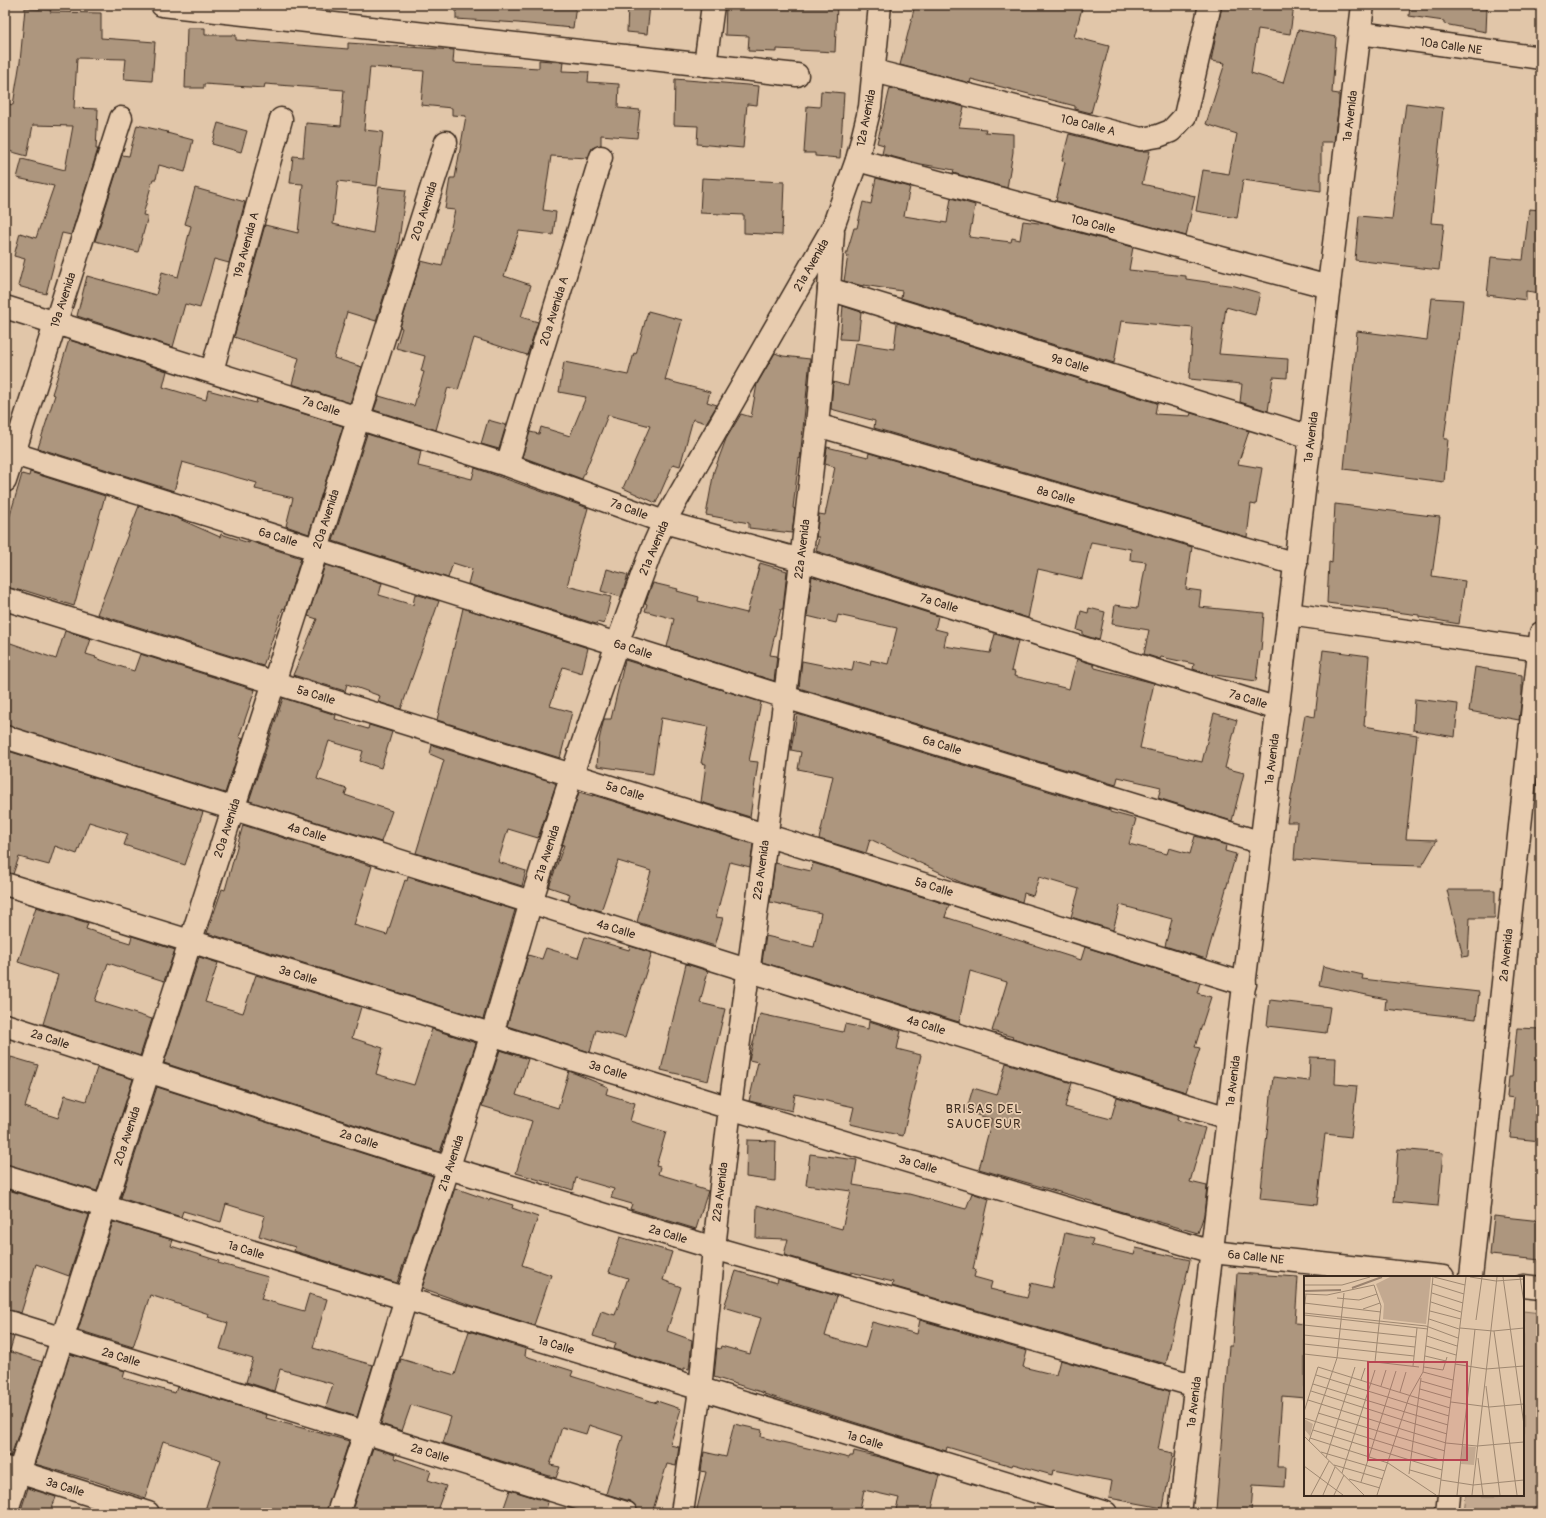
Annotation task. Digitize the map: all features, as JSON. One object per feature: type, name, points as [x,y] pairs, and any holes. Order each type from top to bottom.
[{"type":"street","points":[[162,5],[797,76]]},
{"type":"street","points":[[705,65],[713,5]]},
{"type":"street","name":"12a Avenida","points":[[833,227],[857,160],[870,107],[880,5]]},
{"type":"street","name":"10a Calle A","points":[[874,71],[1141,139],[1158,136],[1171,131],[1185,116],[1210,5]]},
{"type":"street","name":"1a Avenida","points":[[1180,1513],[1364,5]]},
{"type":"street","name":"10a Calle NE","points":[[1360,33],[1541,58]]},
{"type":"street","name":"19a Avenida","points":[[5,481],[9,452],[55,323],[121,118]]},
{"type":"street","name":"19a Avenida A","points":[[212,371],[281,119]]},
{"type":"street","name":"20a Avenida","points":[[6,1513],[12,1470],[62,1339],[317,549],[446,142]]},
{"type":"street","name":"20a Avenida A","points":[[507,465],[601,158]]},
{"type":"street","name":"10a Calle","points":[[857,160],[1329,287]]},
{"type":"street","name":"22a Avenida","points":[[682,1513],[700,1390],[730,1108],[747,970],[785,697],[817,426],[833,227]]},
{"type":"street","name":"21a Avenida","points":[[338,1513],[365,1433],[406,1298],[492,1034],[531,902],[572,774],[651,551],[664,522],[833,227]]},
{"type":"street","name":"9a Calle","points":[[829,289],[1311,437]]},
{"type":"street","name":"7a Calle","points":[[5,307],[507,465],[664,522],[801,560],[1278,708]]},
{"type":"street","name":"8a Calle","points":[[817,426],[1296,564]]},
{"type":"street","name":"6a Calle","points":[[9,452],[785,697],[1262,843]]},
{"type":"street","name":"5a Calle","points":[[5,599],[766,834],[1245,984]]},
{"type":"street","points":[[1289,614],[1540,644]]},
{"type":"street","name":"2a Avenida","points":[[1471,1276],[1540,644]]},
{"type":"street","name":"4a Calle","points":[[5,737],[747,970],[1228,1118]]},
{"type":"street","name":"3a Calle","points":[[5,884],[730,1108],[1212,1252]]},
{"type":"street","name":"2a Calle","points":[[5,1025],[449,1168],[714,1248],[1196,1386]]},
{"type":"street","name":"1a Calle","points":[[5,1176],[104,1208],[406,1298],[700,1390],[1106,1513]]},
{"type":"street","name":"6a Calle NE","points":[[1212,1252],[1433,1276]]},
{"type":"street","points":[[1524,1286],[1541,1288]]},
{"type":"street","name":"2a Calle","points":[[5,1321],[626,1513]]},
{"type":"street","name":"3a Calle","points":[[12,1470],[148,1513]]},
{"type":"street","points":[[1447,1513],[1449,1496]]},
{"type":"shaded area","points":[[1524,1311],[1541,1313],[1541,1513],[1464,1513],[1466,1496],[1524,1496]]},
{"type":"building","points":[[456,5],[576,5],[573,28],[456,19]]},
{"type":"building","points":[[628,5],[650,5],[647,34],[627,32]]},
{"type":"building","points":[[726,5],[837,5],[835,52],[777,49],[777,52],[748,51],[749,36],[725,35]]},
{"type":"building","points":[[915,5],[1083,5],[1074,37],[1109,46],[1091,113],[1075,109],[1075,106],[971,79],[970,83],[900,65]]},
{"type":"building","points":[[1222,5],[1294,5],[1290,34],[1258,29],[1251,73],[1283,83],[1298,30],[1336,37],[1332,93],[1339,94],[1339,103],[1334,142],[1321,142],[1321,191],[1243,180],[1237,218],[1196,211],[1203,170],[1229,174],[1237,134],[1206,124],[1225,63],[1211,61]]},
{"type":"building","points":[[1410,5],[1466,5],[1487,8],[1486,32],[1444,24],[1444,21],[1409,16]]},
{"type":"building","points":[[25,8],[51,10],[50,12],[101,13],[101,38],[155,42],[152,81],[124,79],[126,59],[77,58],[74,108],[98,109],[96,149],[98,149],[71,235],[62,233],[46,294],[18,286],[25,259],[14,256],[20,233],[36,238],[54,186],[17,178],[22,159],[65,170],[73,126],[33,125],[27,156],[5,150],[5,103],[13,105],[20,62]]},
{"type":"building","points":[[187,28],[205,28],[205,35],[236,35],[236,40],[348,49],[348,43],[454,50],[453,63],[539,68],[539,60],[563,62],[562,71],[589,72],[588,82],[619,84],[618,108],[640,110],[637,138],[601,135],[601,145],[592,148],[588,158],[551,156],[543,210],[556,212],[553,235],[519,231],[504,276],[531,285],[521,317],[538,322],[527,355],[474,338],[458,390],[448,387],[436,430],[374,410],[379,396],[414,406],[424,372],[421,371],[425,356],[396,348],[402,328],[400,327],[421,261],[442,266],[455,210],[445,209],[450,178],[455,178],[466,116],[452,115],[452,108],[421,105],[424,71],[370,67],[364,130],[383,132],[377,186],[338,181],[333,224],[373,233],[379,187],[406,190],[397,254],[376,321],[347,312],[334,358],[362,367],[350,403],[292,384],[299,358],[234,337],[265,225],[298,233],[303,184],[290,183],[293,156],[303,157],[306,123],[341,126],[344,90],[265,84],[264,88],[204,84],[204,88],[185,88]]},
{"type":"building","points":[[675,79],[759,86],[757,105],[747,104],[743,148],[697,144],[698,126],[674,125]]},
{"type":"building","points":[[890,88],[964,107],[959,127],[986,129],[985,132],[1013,134],[1013,152],[1007,188],[953,173],[954,170],[921,164],[882,154],[884,145],[877,143]]},
{"type":"building","points":[[821,91],[844,93],[840,158],[815,156],[815,153],[804,153],[807,106],[820,107]]},
{"type":"building","points":[[1406,103],[1443,108],[1431,223],[1444,224],[1439,270],[1355,260],[1359,216],[1392,219]]},
{"type":"building","points":[[218,123],[247,131],[241,152],[212,144]]},
{"type":"building","points":[[137,125],[168,132],[167,133],[193,140],[185,172],[159,165],[156,179],[153,179],[143,215],[148,216],[138,252],[95,241],[122,155],[129,156]]},
{"type":"building","points":[[1069,134],[1138,151],[1150,151],[1142,184],[1195,196],[1186,236],[1056,201],[1065,162],[1062,161]]},
{"type":"building","points":[[702,178],[784,182],[782,235],[744,233],[744,215],[700,213]]},
{"type":"building","points":[[876,178],[910,187],[904,216],[947,223],[951,198],[975,205],[969,237],[1011,242],[1012,238],[1020,240],[1023,221],[1046,224],[1133,247],[1129,270],[1186,276],[1186,279],[1235,286],[1260,293],[1255,315],[1226,307],[1219,354],[1288,359],[1287,378],[1273,377],[1268,411],[1240,402],[1242,384],[1189,379],[1193,328],[1121,321],[1114,363],[901,298],[902,291],[863,286],[844,281],[848,255],[846,255],[854,228],[857,228],[863,202],[871,204]]},
{"type":"building","points":[[195,188],[245,202],[229,263],[214,259],[200,308],[185,304],[173,347],[77,316],[87,276],[156,295],[162,272],[178,277],[191,226],[185,224]]},
{"type":"building","points":[[1529,209],[1541,210],[1541,293],[1526,291],[1526,300],[1487,295],[1491,257],[1523,260]]},
{"type":"building","points":[[1432,298],[1463,300],[1459,340],[1457,340],[1444,439],[1448,439],[1444,482],[1344,469],[1357,331],[1427,340]]},
{"type":"building","points":[[843,306],[861,312],[858,340],[840,339]]},
{"type":"building","points":[[648,311],[682,320],[665,380],[710,392],[707,402],[717,405],[706,423],[693,419],[680,466],[673,464],[656,503],[623,488],[650,426],[608,415],[582,479],[522,457],[530,432],[539,434],[541,427],[570,436],[586,397],[559,392],[564,362],[628,375],[634,353],[636,354]]},
{"type":"building","points":[[897,323],[1157,403],[1155,414],[1190,416],[1191,413],[1249,431],[1238,464],[1262,468],[1256,505],[1251,504],[1247,537],[874,428],[875,421],[831,409],[833,382],[848,386],[855,343],[894,349]]},
{"type":"building","points":[[69,340],[167,371],[163,387],[206,400],[208,390],[256,403],[257,399],[343,426],[309,534],[286,526],[293,498],[255,489],[257,483],[182,462],[174,491],[38,448],[55,395],[52,394]]},
{"type":"building","points":[[775,353],[783,356],[810,359],[800,459],[799,458],[793,508],[795,509],[792,533],[749,528],[749,523],[706,515],[714,471],[726,439],[741,414],[751,417],[757,384]]},
{"type":"building","points":[[488,420],[506,425],[499,449],[481,444]]},
{"type":"building","points":[[367,434],[421,451],[418,466],[472,479],[475,468],[588,508],[567,586],[611,597],[604,624],[597,622],[596,624],[468,584],[472,569],[453,563],[448,578],[333,541]]},
{"type":"building","points":[[827,447],[868,457],[869,453],[1192,547],[1186,589],[1201,591],[1199,607],[1264,613],[1261,651],[1256,681],[1208,674],[1193,669],[1194,664],[1161,657],[1160,659],[1144,654],[1149,630],[1112,624],[1115,605],[1138,608],[1146,562],[1130,560],[1131,549],[1091,542],[1082,579],[1038,569],[1028,618],[816,551],[819,537],[816,537],[819,514],[825,515],[835,467],[825,464]]},
{"type":"building","points":[[30,472],[105,496],[74,606],[23,590],[5,587],[5,532],[22,474],[29,476]]},
{"type":"building","points":[[1335,504],[1440,517],[1432,576],[1465,581],[1459,624],[1419,617],[1419,615],[1327,603],[1329,562],[1332,563]]},
{"type":"building","points":[[139,506],[177,518],[220,537],[221,534],[249,543],[250,541],[301,558],[285,609],[283,608],[263,666],[97,614]]},
{"type":"building","points":[[760,563],[787,571],[783,609],[781,609],[770,655],[777,656],[774,681],[667,647],[674,619],[645,611],[647,604],[645,603],[653,583],[678,589],[677,591],[699,597],[698,601],[747,613]]},
{"type":"building","points":[[325,565],[382,583],[379,595],[413,605],[415,594],[439,601],[401,709],[378,702],[380,696],[347,684],[345,691],[293,675],[317,619],[308,616]]},
{"type":"building","points":[[607,569],[628,575],[621,597],[601,591]]},
{"type":"building","points":[[812,576],[938,616],[935,629],[947,632],[944,646],[990,653],[995,634],[1018,641],[1011,671],[1015,672],[1014,676],[1069,689],[1077,659],[1093,664],[1095,668],[1154,683],[1140,748],[1202,762],[1214,713],[1237,720],[1225,768],[1244,773],[1232,821],[1158,798],[1161,787],[1118,777],[1116,785],[799,688],[802,661],[852,671],[854,661],[870,665],[871,660],[888,664],[897,628],[838,615],[836,623],[807,616]]},
{"type":"building","points":[[463,608],[588,648],[582,673],[563,667],[550,706],[572,712],[560,758],[437,720]]},
{"type":"building","points":[[1089,608],[1105,612],[1099,640],[1083,635],[1083,632],[1077,630],[1081,611],[1088,613]]},
{"type":"building","points":[[65,631],[91,639],[86,654],[134,671],[140,654],[255,690],[239,737],[243,739],[225,793],[5,725],[5,641],[56,659]]},
{"type":"building","points":[[1323,650],[1369,656],[1364,726],[1417,735],[1406,839],[1437,840],[1422,866],[1355,864],[1294,859],[1297,822],[1287,822],[1305,715],[1315,717]]},
{"type":"building","points":[[625,660],[761,702],[749,761],[758,762],[750,817],[701,802],[706,764],[701,763],[708,727],[661,718],[653,774],[597,766],[599,740],[604,719],[611,719]]},
{"type":"building","points":[[1475,667],[1522,675],[1522,696],[1519,720],[1469,711]]},
{"type":"building","points":[[283,698],[336,715],[335,719],[368,729],[369,725],[392,732],[381,768],[360,761],[363,751],[329,741],[317,779],[347,789],[345,795],[392,811],[381,842],[249,801]]},
{"type":"building","points":[[1415,699],[1458,704],[1455,737],[1413,730]]},
{"type":"building","points":[[797,714],[1136,819],[1129,844],[1167,854],[1169,848],[1190,854],[1195,836],[1226,845],[1225,851],[1236,854],[1206,959],[1165,946],[1172,919],[1120,905],[1113,930],[1071,917],[1079,889],[1039,877],[1033,896],[1024,893],[1022,902],[960,882],[870,839],[866,853],[819,839],[833,776],[798,769],[801,752],[791,750]]},
{"type":"building","points":[[432,745],[556,784],[538,838],[508,829],[498,862],[526,871],[522,886],[416,853],[444,760],[430,754]]},
{"type":"building","points":[[5,750],[203,812],[185,865],[124,845],[128,834],[89,822],[77,854],[55,846],[49,865],[19,857],[13,874],[5,872]]},
{"type":"building","points":[[579,792],[753,844],[750,867],[730,862],[716,917],[723,918],[715,946],[637,922],[651,871],[618,861],[601,911],[568,901],[570,894],[549,887],[564,845],[562,845]]},
{"type":"building","points":[[243,825],[372,866],[354,925],[387,935],[405,880],[407,881],[408,877],[515,910],[483,1019],[207,933],[222,889],[225,890]]},
{"type":"building","points":[[775,863],[811,871],[813,863],[949,905],[945,917],[1081,960],[1085,947],[1200,983],[1197,993],[1211,997],[1195,1047],[1200,1048],[1186,1092],[1012,1039],[1013,1037],[992,1031],[1007,982],[970,971],[959,1022],[762,962],[766,936],[814,947],[821,913],[770,902]]},
{"type":"building","points":[[1447,890],[1495,890],[1495,918],[1470,918],[1468,956],[1463,957]]},
{"type":"building","points":[[36,907],[88,923],[86,929],[130,943],[132,936],[175,950],[164,981],[108,963],[95,1001],[152,1019],[140,1056],[43,1024],[58,975],[18,962]]},
{"type":"building","points":[[585,937],[629,950],[630,946],[652,953],[625,1038],[596,1030],[590,1052],[507,1026],[528,955],[542,959],[546,948],[578,958]]},
{"type":"building","points":[[199,957],[218,963],[205,1002],[243,1013],[256,975],[361,1007],[352,1038],[383,1048],[376,1074],[414,1085],[432,1029],[476,1043],[440,1152],[164,1063]]},
{"type":"building","points":[[686,964],[708,971],[700,1003],[725,1009],[708,1081],[661,1070]]},
{"type":"building","points":[[1323,966],[1363,975],[1362,979],[1479,992],[1476,1019],[1385,1009],[1386,999],[1319,985]]},
{"type":"building","points":[[1270,1000],[1330,1007],[1326,1033],[1267,1026]]},
{"type":"building","points":[[760,1014],[843,1032],[845,1024],[868,1029],[869,1021],[901,1031],[897,1049],[921,1055],[903,1136],[850,1124],[854,1107],[795,1094],[792,1111],[749,1101],[758,1062],[749,1060]]},
{"type":"building","points":[[1517,1028],[1540,1029],[1538,1048],[1541,1048],[1541,1141],[1510,1138],[1514,1098],[1507,1097],[1509,1077],[1512,1077]]},
{"type":"building","points":[[500,1050],[528,1059],[516,1095],[558,1108],[569,1071],[608,1087],[606,1094],[635,1103],[630,1121],[666,1132],[656,1166],[660,1167],[658,1174],[695,1185],[695,1187],[708,1191],[696,1229],[630,1209],[632,1204],[611,1198],[614,1189],[576,1178],[573,1190],[516,1173],[532,1121],[482,1106]]},
{"type":"building","points":[[11,1057],[38,1065],[25,1107],[58,1118],[65,1095],[86,1101],[97,1068],[133,1079],[97,1191],[5,1164],[5,1076]]},
{"type":"building","points":[[1310,1057],[1336,1058],[1335,1084],[1357,1086],[1351,1137],[1325,1134],[1317,1205],[1260,1199],[1273,1077],[1309,1081]]},
{"type":"building","points":[[1006,1063],[1072,1083],[1065,1107],[1111,1119],[1117,1097],[1178,1116],[1177,1120],[1205,1128],[1190,1182],[1207,1186],[1204,1215],[1198,1233],[1094,1204],[1094,1202],[979,1169],[992,1119],[966,1112],[973,1088],[997,1095]]},
{"type":"building","points":[[157,1087],[433,1176],[397,1283],[294,1251],[295,1247],[259,1236],[265,1216],[226,1204],[221,1222],[183,1211],[181,1217],[121,1198]]},
{"type":"building","points":[[747,1140],[776,1141],[775,1181],[746,1177]]},
{"type":"building","points":[[1398,1149],[1443,1153],[1438,1206],[1394,1202]]},
{"type":"building","points":[[810,1154],[857,1160],[853,1185],[909,1194],[966,1209],[972,1193],[989,1199],[973,1269],[976,1270],[974,1277],[992,1282],[990,1289],[1027,1298],[1031,1283],[1052,1288],[1065,1233],[1093,1239],[1091,1245],[1134,1255],[1136,1248],[1190,1260],[1166,1364],[892,1286],[893,1282],[851,1272],[851,1274],[784,1255],[788,1239],[756,1238],[757,1205],[842,1229],[851,1191],[806,1185]]},
{"type":"building","points":[[455,1188],[489,1200],[490,1198],[513,1205],[512,1208],[538,1217],[522,1265],[551,1275],[534,1325],[422,1288]]},
{"type":"building","points":[[5,1189],[89,1215],[69,1276],[36,1264],[21,1313],[5,1309]]},
{"type":"building","points":[[1494,1216],[1541,1221],[1541,1260],[1490,1255]]},
{"type":"building","points":[[113,1222],[173,1240],[171,1246],[219,1261],[218,1263],[268,1277],[261,1299],[304,1311],[309,1294],[327,1299],[313,1348],[373,1365],[357,1417],[326,1407],[333,1384],[280,1369],[274,1391],[246,1382],[253,1359],[220,1349],[228,1323],[208,1317],[209,1314],[150,1295],[133,1347],[78,1330]]},
{"type":"building","points":[[620,1237],[672,1252],[663,1280],[681,1287],[667,1331],[692,1340],[689,1369],[684,1368],[684,1371],[614,1349],[616,1343],[593,1336],[601,1311],[615,1315],[628,1278],[609,1272]]},
{"type":"building","points":[[736,1271],[777,1283],[778,1279],[837,1296],[825,1336],[865,1348],[872,1322],[917,1334],[920,1320],[1027,1351],[1023,1367],[1056,1375],[1060,1360],[1169,1391],[1158,1450],[1173,1453],[1163,1508],[1109,1498],[1112,1481],[1053,1470],[1052,1475],[1013,1464],[1012,1466],[947,1447],[946,1451],[714,1377],[717,1348],[720,1349],[721,1346],[750,1354],[761,1318],[724,1307]]},
{"type":"building","points":[[1237,1273],[1298,1277],[1295,1323],[1304,1324],[1304,1398],[1282,1396],[1277,1467],[1286,1467],[1285,1487],[1253,1485],[1251,1512],[1216,1510],[1229,1346],[1232,1346]]},
{"type":"building","points":[[469,1331],[526,1349],[525,1356],[573,1371],[571,1376],[681,1409],[670,1445],[679,1447],[676,1466],[667,1464],[652,1513],[638,1513],[635,1505],[630,1501],[606,1494],[623,1436],[589,1425],[586,1434],[562,1427],[550,1465],[560,1467],[556,1478],[443,1443],[451,1417],[411,1405],[402,1431],[381,1424],[401,1359],[455,1375]]},
{"type":"building","points":[[5,1334],[14,1337],[10,1350],[5,1350]]},
{"type":"building","points":[[5,1350],[42,1362],[11,1456],[5,1455]]},
{"type":"building","points":[[70,1354],[125,1371],[123,1378],[175,1393],[177,1387],[267,1415],[266,1418],[349,1441],[326,1513],[204,1513],[221,1460],[163,1441],[145,1498],[35,1464]]},
{"type":"building","points":[[734,1424],[762,1430],[761,1437],[849,1458],[850,1456],[853,1456],[854,1451],[940,1475],[931,1513],[895,1513],[899,1498],[864,1490],[859,1513],[696,1513],[706,1472],[701,1471],[704,1452],[726,1457]]},
{"type":"building","points":[[373,1448],[395,1455],[394,1458],[431,1471],[428,1480],[446,1486],[436,1513],[351,1513]]},
{"type":"building","points":[[28,1488],[56,1497],[50,1513],[20,1513]]},
{"type":"building","points":[[510,1490],[548,1502],[545,1513],[502,1513]]},
{"type":"district","name":"BRISAS DEL SAUCE SUR","points":[[984,1116]]}]
